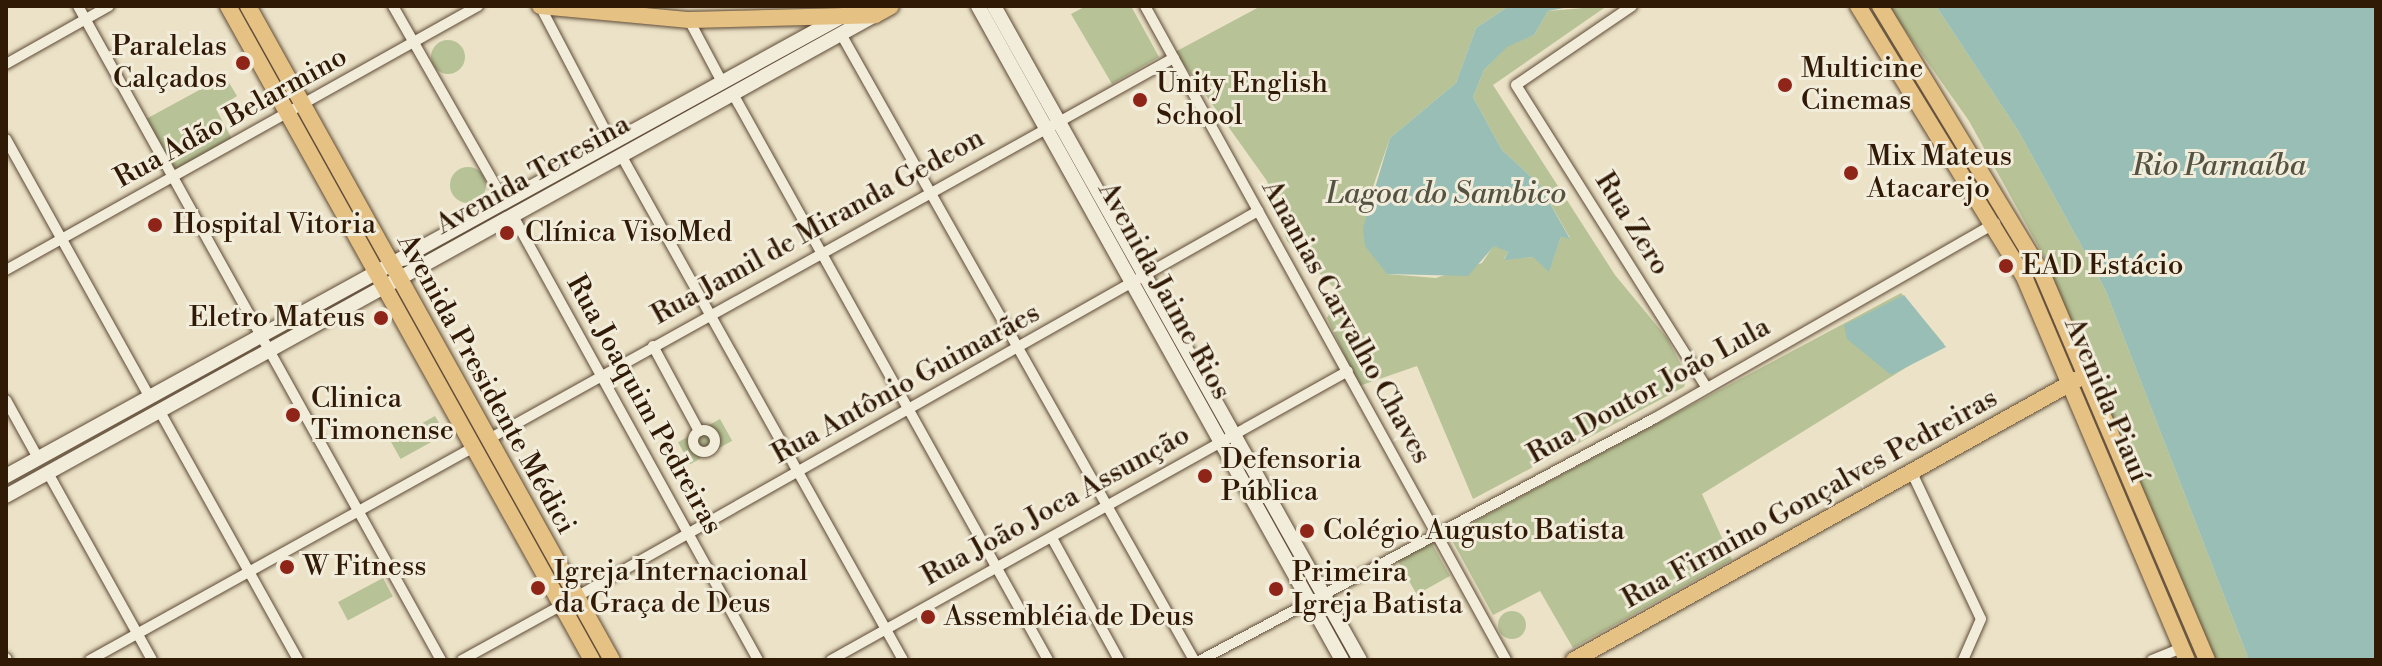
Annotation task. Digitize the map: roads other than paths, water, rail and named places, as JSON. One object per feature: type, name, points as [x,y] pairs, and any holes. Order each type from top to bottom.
[{"type":"main road","name":"Avenida Presidente Médici","points":[[228,6],[295,110],[569,601],[612,660]]},
{"type":"main road","name":"Avenida Presidente Médici","points":[[248,6],[295,110]]},
{"type":"main road","points":[[540,6],[689,20],[747,12],[844,15],[891,6]]},
{"type":"main road","name":"Avenida Jaime Rios","points":[[978,6],[1130,284],[1262,516],[1360,660]]},
{"type":"main road","name":"Avenida Jaime Rios","points":[[994,6],[1276,508],[1342,660]]},
{"type":"main road","name":"Avenida Piauí","points":[[1858,6],[2053,317]]},
{"type":"main road","name":"Avenida Piauí","points":[[1880,6],[1985,169],[2207,660]]},
{"type":"main road","name":"Avenida Teresina","points":[[6,496],[273,349],[505,202],[570,165],[687,110],[733,94],[841,34],[868,10]]},
{"type":"main road","name":"Avenida Teresina","points":[[6,476],[82,432],[264,336],[513,216],[621,155],[722,82],[844,15]]},
{"type":"main road","points":[[570,165],[579,179]]},
{"type":"main road","name":"Avenida Piauí","points":[[2079,378],[2184,654]]},
{"type":"main road","name":"Rua Firmino Gonçalves Pedreiras","points":[[1574,660],[2079,378]]},
{"type":"main road","points":[[82,432],[92,449]]},
{"type":"main road","points":[[1262,516],[1276,508]]},
{"type":"main road","name":"Avenida Presidente Médici","points":[[569,601],[592,660]]},
{"type":"street","points":[[78,6],[273,349],[441,660]]},
{"type":"street","points":[[6,64],[109,6]]},
{"type":"street","points":[[393,6],[505,202]]},
{"type":"street","name":"Rua Adão Belarmino","points":[[6,270],[478,6]]},
{"type":"street","points":[[540,6],[612,143]]},
{"type":"street","name":"Ananias Carvalho Chaves","points":[[1145,6],[1506,660]]},
{"type":"street","name":"Rua Zero","points":[[1632,6],[1516,85],[1707,388]]},
{"type":"street","points":[[689,20],[722,82]]},
{"type":"street","points":[[841,34],[933,191],[1018,349],[1194,660]]},
{"type":"street","name":"Rua Jamil de Miranda Gedeon","points":[[90,660],[1174,58]]},
{"type":"street","points":[[733,94],[1048,660]]},
{"type":"street","points":[[6,139],[149,396]]},
{"type":"street","points":[[621,155],[903,660]]},
{"type":"street","name":"Rua Antônio Guimarães","points":[[462,660],[909,411],[1258,211]]},
{"type":"street","name":"Rua Joaquim Pedreiras","points":[[513,216],[758,660]]},
{"type":"street","name":"Rua Doutor João Lula","points":[[1201,660],[1433,531],[1707,388],[1995,223]]},
{"type":"street","points":[[653,346],[699,431]]},
{"type":"street","name":"Rua João Joca Assunção","points":[[831,660],[1348,371]]},
{"type":"street","points":[[6,400],[38,458]]},
{"type":"street","points":[[159,410],[298,660]]},
{"type":"street","points":[[48,473],[152,660]]},
{"type":"street","points":[[1912,473],[1981,619],[1963,660]]},
{"type":"street","points":[[1052,538],[1119,660]]},
{"type":"street","points":[[1969,650],[1979,660]]},
{"type":"street","points":[[2152,660],[2184,654]]},
{"type":"water","name":"Lagoa do Sambico","points":[[1509,6],[1574,6],[1548,11],[1534,35],[1507,47],[1484,70],[1473,97],[1502,150],[1539,184],[1570,239],[1561,237],[1549,272],[1533,257],[1504,260],[1508,252],[1494,246],[1468,276],[1387,274],[1365,246],[1363,228],[1390,138],[1456,83],[1476,28]]},
{"type":"water","name":"Rio Parnaíba","points":[[1936,6],[2376,6],[2376,660],[2249,660],[2105,289],[2019,132]]},
{"type":"water","points":[[1904,295],[1946,347],[1891,375],[1847,339],[1844,325]]},
{"type":"place","name":"Paralelas Calçados","points":[[243,63]]},
{"type":"place","name":"Multicine Cinemas","points":[[1785,85]]},
{"type":"place","name":"Unity English School","points":[[1140,100]]},
{"type":"place","name":"Mix Mateus Atacarejo","points":[[1851,173]]},
{"type":"place","name":"Hospital Vitoria","points":[[155,225]]},
{"type":"place","name":"Clínica VisoMed","points":[[507,233]]},
{"type":"place","name":"EAD Estácio","points":[[2006,266]]},
{"type":"place","name":"Eletro Mateus","points":[[381,318]]},
{"type":"place","name":"Clinica Timonense","points":[[293,415]]},
{"type":"place","name":"Defensoria Pública","points":[[1205,476]]},
{"type":"place","name":"Colégio Augusto Batista","points":[[1307,531]]},
{"type":"place","name":"W Fitness","points":[[287,567]]},
{"type":"place","name":"Igreja Internacional da Graça de Deus","points":[[538,588]]},
{"type":"place","name":"Primeira Igreja Batista","points":[[1276,589]]},
{"type":"place","name":"Assembléia de Deus","points":[[928,617]]}]
